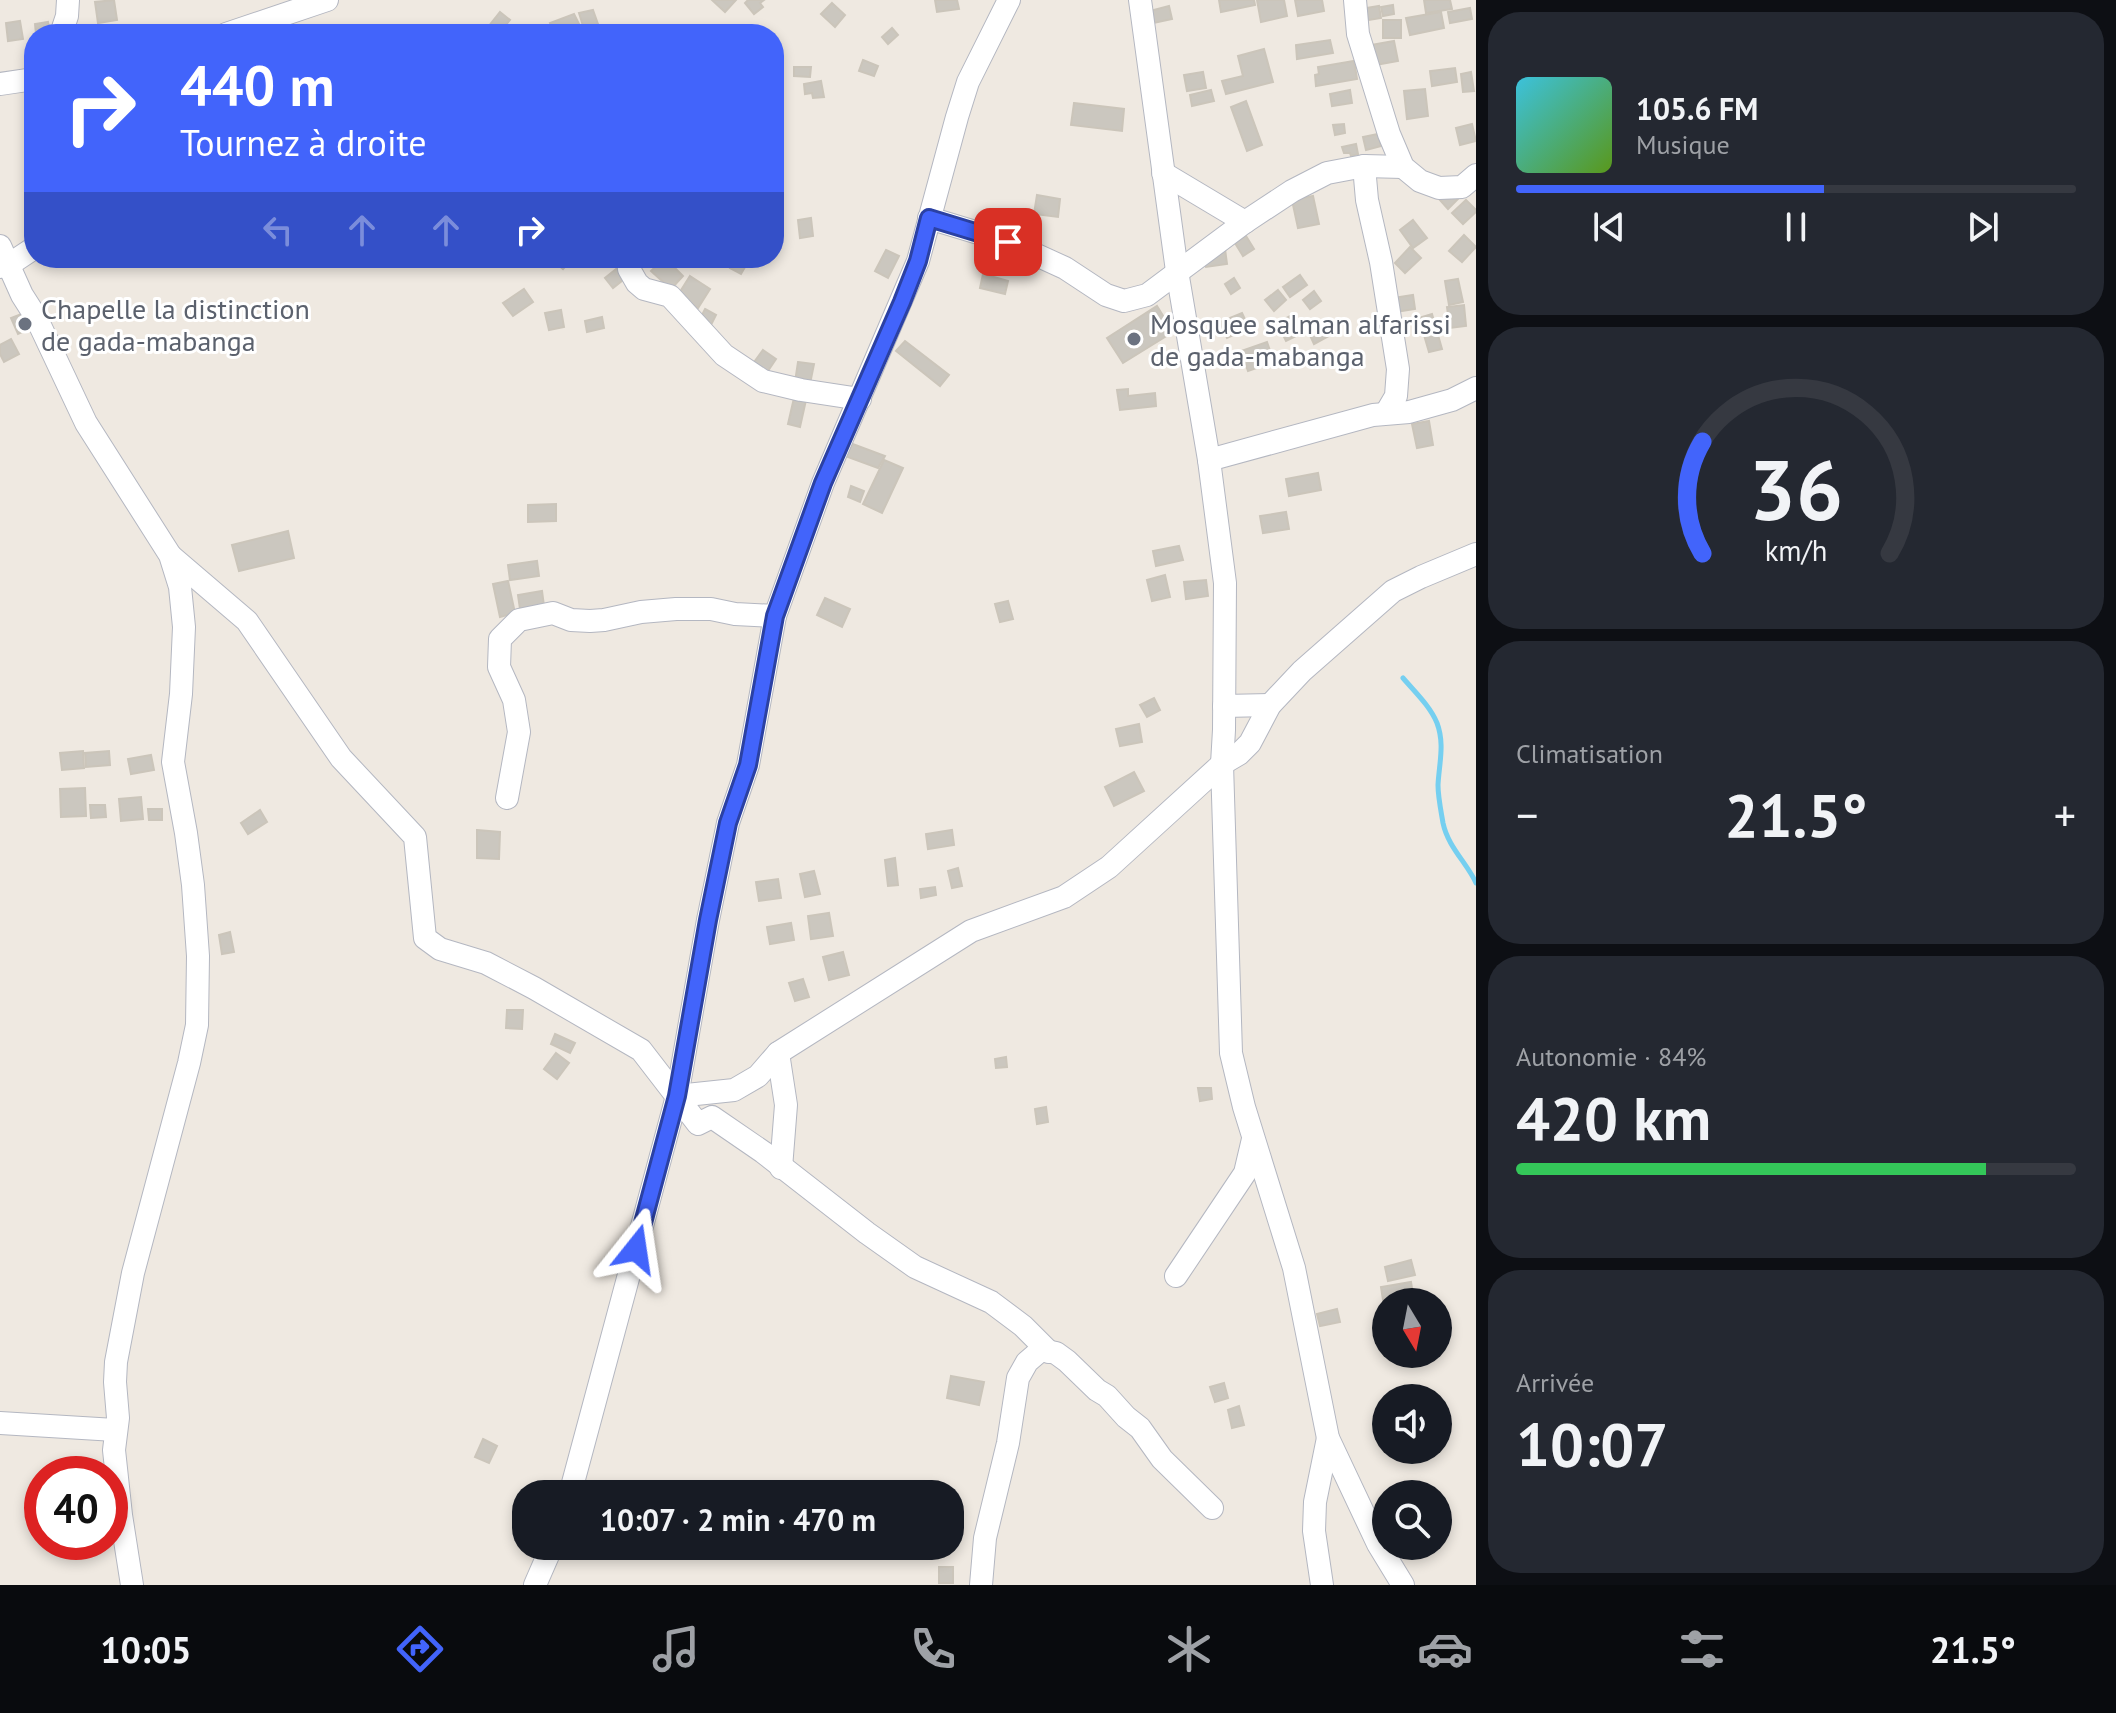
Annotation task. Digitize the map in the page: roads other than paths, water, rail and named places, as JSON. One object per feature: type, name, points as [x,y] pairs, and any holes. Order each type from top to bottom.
[{"type":"street","points":[[64,24],[68,0]]},
{"type":"street","points":[[256,24],[327,0]]},
{"type":"street","points":[[574,1480],[677,1096],[708,920],[728,823],[748,765],[775,616],[823,483],[918,261],[968,82],[1009,0]]},
{"type":"street","points":[[1140,0],[1177,271],[1209,460],[1225,583],[1222,764],[1231,1053],[1294,1268],[1328,1438],[1378,1544],[1403,1585]]},
{"type":"street","points":[[1355,0],[1358,34],[1389,134],[1403,167],[1420,181],[1439,188],[1462,187],[1476,175]]},
{"type":"street","points":[[0,84],[24,80]]},
{"type":"street","points":[[929,218],[1008,242],[1065,268],[1106,295],[1124,301],[1147,295],[1245,222],[1292,191],[1327,173],[1364,166],[1403,167]]},
{"type":"street","points":[[1364,166],[1367,200],[1381,262],[1398,369],[1396,396],[1386,413]]},
{"type":"street","points":[[1163,173],[1245,222]]},
{"type":"street","points":[[24,252],[3,259],[36,317],[86,423],[170,555],[180,587],[184,627],[181,694],[173,762],[193,885],[198,956],[197,1025],[133,1273],[115,1382],[118,1418],[114,1450],[132,1585]]},
{"type":"street","points":[[629,268],[644,289],[670,296],[724,355],[763,381],[860,399]]},
{"type":"street","points":[[1209,460],[1373,415],[1409,412],[1452,400],[1476,388]]},
{"type":"street","points":[[677,1096],[734,1090],[758,1076],[778,1053],[971,931],[1064,897],[1109,867],[1222,764],[1239,754],[1250,743],[1270,705],[1302,671],[1393,591],[1476,554]]},
{"type":"street","points":[[170,555],[247,621],[341,758],[415,837],[425,938],[440,949],[486,963],[641,1050],[698,1124],[712,1117],[915,1267],[991,1302],[1023,1326],[1049,1352]]},
{"type":"street","points":[[507,798],[519,732],[514,700],[499,667],[500,639],[519,620],[553,613],[571,620],[604,620],[676,609],[711,609],[775,616]]},
{"type":"street","points":[[1224,706],[1270,705]]},
{"type":"street","points":[[778,1053],[786,1105],[781,1168]]},
{"type":"street","points":[[1176,1276],[1245,1173],[1254,1138]]},
{"type":"street","points":[[981,1585],[985,1538],[1008,1443],[1018,1378],[1027,1362],[1041,1350],[1056,1353],[1107,1396],[1140,1428],[1162,1459],[1212,1508]]},
{"type":"street","points":[[0,1423],[115,1430]]},
{"type":"street","points":[[1322,1585],[1315,1549],[1315,1502],[1328,1438]]},
{"type":"street","points":[[535,1585],[546,1560]]},
{"type":"waterway","points":[[1403,678],[1437,723],[1441,746],[1438,790],[1443,823],[1449,840],[1476,883]]},
{"type":"place","name":"Chapelle la distinction de gada-mabanga","points":[[25,324]]},
{"type":"place","name":"Mosquee salman alfarissi de gada-mabanga","points":[[1134,339]]}]
